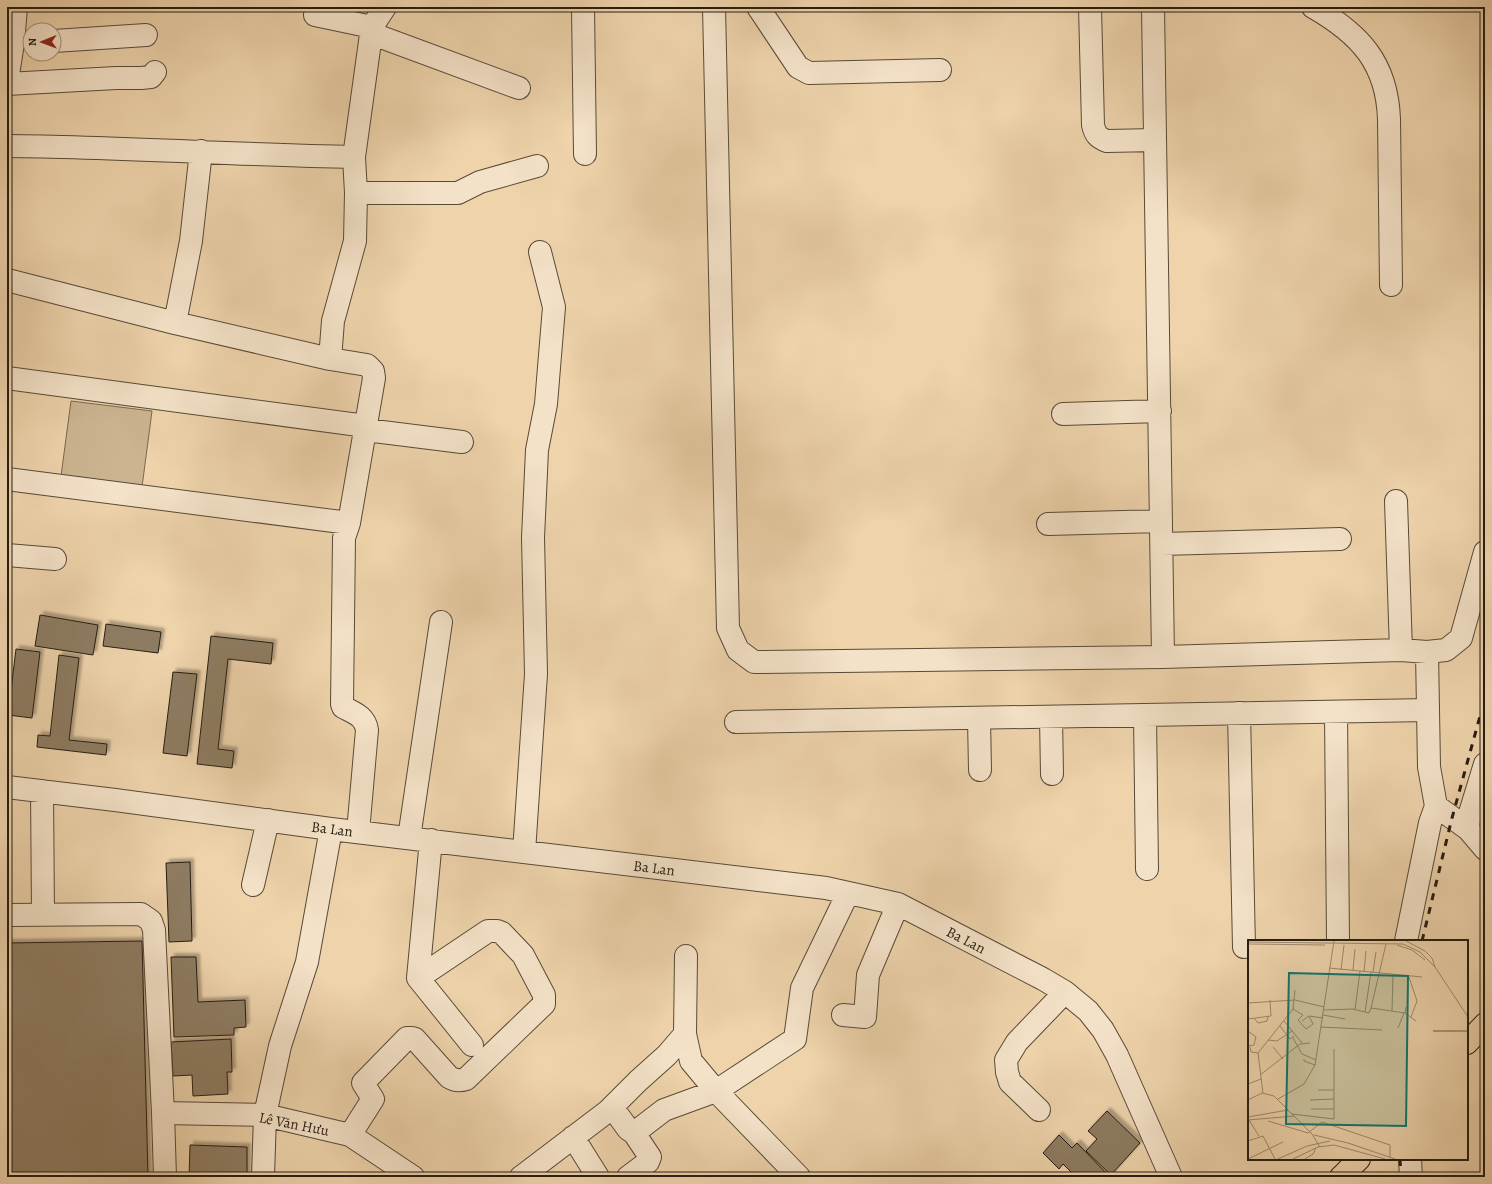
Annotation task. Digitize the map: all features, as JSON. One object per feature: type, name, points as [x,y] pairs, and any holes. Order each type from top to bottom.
[{"type":"main road","points":[[1468,1042],[1485,1024]]},
{"type":"street","points":[[7,81],[15,47],[16,7]]},
{"type":"street","points":[[330,359],[333,322],[355,241],[356,193],[354,157],[371,30],[385,7]]},
{"type":"street","points":[[583,7],[585,154]]},
{"type":"street","points":[[714,7],[728,628],[738,650],[754,662],[1163,657],[1401,650],[1427,652],[1446,650],[1461,638],[1485,552]]},
{"type":"street","points":[[758,7],[798,67],[809,73],[940,70]]},
{"type":"street","points":[[1090,7],[1093,125],[1095,133],[1100,139],[1107,141],[1155,140]]},
{"type":"street","points":[[1153,7],[1163,657]]},
{"type":"street","points":[[1313,7],[1341,24],[1365,48],[1376,65],[1385,86],[1389,103],[1391,285]]},
{"type":"street","points":[[315,15],[359,23],[371,30],[519,88]]},
{"type":"street","points":[[62,40],[146,35]]},
{"type":"street","points":[[7,84],[141,78],[150,77],[155,72]]},
{"type":"street","points":[[7,146],[86,146],[276,155],[354,157]]},
{"type":"street","points":[[175,323],[191,241],[200,151]]},
{"type":"street","points":[[356,193],[458,193],[480,182],[536,166]]},
{"type":"street","points":[[524,852],[536,674],[533,538],[537,450],[546,404],[554,306],[540,252]]},
{"type":"street","points":[[7,280],[175,323],[330,359],[367,365],[373,371],[374,378],[366,428],[349,523],[344,538],[342,704],[343,707],[362,718],[366,727],[358,832]]},
{"type":"street","points":[[7,378],[462,442]]},
{"type":"street","points":[[1063,414],[1160,411]]},
{"type":"street","points":[[7,480],[349,523]]},
{"type":"street","points":[[1396,501],[1401,650]]},
{"type":"street","points":[[1048,524],[1161,521]]},
{"type":"street","points":[[1162,544],[1340,539]]},
{"type":"street","points":[[7,554],[55,559]]},
{"type":"street","points":[[409,838],[441,622]]},
{"type":"street","points":[[1406,940],[1430,823],[1436,806],[1429,767],[1427,652]]},
{"type":"street","points":[[736,722],[1428,710]]},
{"type":"street","points":[[1336,712],[1338,940]]},
{"type":"street","points":[[1239,713],[1244,947]]},
{"type":"street","points":[[1145,715],[1147,869]]},
{"type":"street","points":[[1051,717],[1052,774]]},
{"type":"street","points":[[979,718],[980,770]]},
{"type":"street","points":[[1468,829],[1470,812],[1485,764]]},
{"type":"street","name":"Ba Lan","points":[[7,788],[42,791],[331,829],[826,888],[898,904],[1043,979],[1065,992],[1088,1011],[1103,1030],[1118,1055],[1171,1177]]},
{"type":"street","points":[[42,791],[43,914]]},
{"type":"street","points":[[1436,806],[1468,829],[1485,849]]},
{"type":"street","points":[[253,885],[268,820]]},
{"type":"street","points":[[263,1177],[265,1115],[280,1046],[307,962],[331,829]]},
{"type":"street","points":[[431,840],[418,978],[472,1045]]},
{"type":"street","points":[[634,1132],[664,1110],[716,1092],[795,1039],[802,988],[848,893]]},
{"type":"street","points":[[843,1015],[865,1017],[868,975],[898,904]]},
{"type":"street","points":[[7,915],[141,914],[151,921],[154,930],[165,1177]]},
{"type":"street","points":[[350,1135],[374,1099],[363,1083],[407,1038],[415,1039],[449,1077],[454,1080],[462,1080],[466,1079],[544,1004],[544,995],[523,955],[506,937],[497,931],[488,931],[418,978]]},
{"type":"street","points":[[686,956],[685,1034],[691,1061],[716,1092],[799,1177]]},
{"type":"street","points":[[1039,1110],[1010,1082],[1006,1060],[1017,1042],[1065,992]]},
{"type":"street","points":[[521,1177],[612,1107],[667,1055],[685,1034]]},
{"type":"street","points":[[612,1107],[628,1129],[634,1132],[650,1158],[648,1162],[628,1177]]},
{"type":"street","name":"Lê Văn Hưu","points":[[163,1113],[265,1115],[350,1135],[413,1177]]},
{"type":"street","points":[[573,1137],[598,1177]]},
{"type":"street","points":[[1410,1160],[1411,1177]]},
{"type":"shaded area","points":[[71,401],[152,411],[142,487],[61,476]]},
{"type":"building","points":[[40,615],[98,625],[93,655],[35,646]]},
{"type":"building","points":[[106,624],[161,632],[158,653],[103,646]]},
{"type":"building","points":[[211,636],[273,643],[271,664],[228,659],[218,749],[234,751],[232,768],[197,764]]},
{"type":"building","points":[[16,649],[40,652],[32,718],[8,715]]},
{"type":"building","points":[[59,655],[79,658],[69,740],[107,744],[106,755],[37,747],[38,735],[50,736]]},
{"type":"building","points":[[173,672],[197,674],[187,756],[163,753]]},
{"type":"building","points":[[190,862],[192,941],[169,942],[166,863]]},
{"type":"building","points":[[142,941],[148,1177],[7,1177],[7,943]]},
{"type":"building","points":[[171,957],[196,957],[198,1002],[245,1000],[246,1027],[234,1028],[234,1035],[174,1037]]},
{"type":"building","points":[[231,1039],[232,1072],[227,1072],[228,1094],[193,1096],[192,1075],[173,1076],[171,1042]]},
{"type":"building","points":[[1107,1111],[1140,1143],[1111,1175],[1086,1151],[1097,1139],[1088,1131]]},
{"type":"building","points":[[1059,1135],[1072,1148],[1077,1143],[1110,1177],[1076,1177],[1063,1164],[1059,1169],[1043,1153]]},
{"type":"building","points":[[190,1145],[247,1147],[247,1177],[189,1177]]},
{"type":"railway","points":[[1422,940],[1452,818],[1485,698]]},
{"type":"railway","points":[[1400,1160],[1401,1177]]}]
